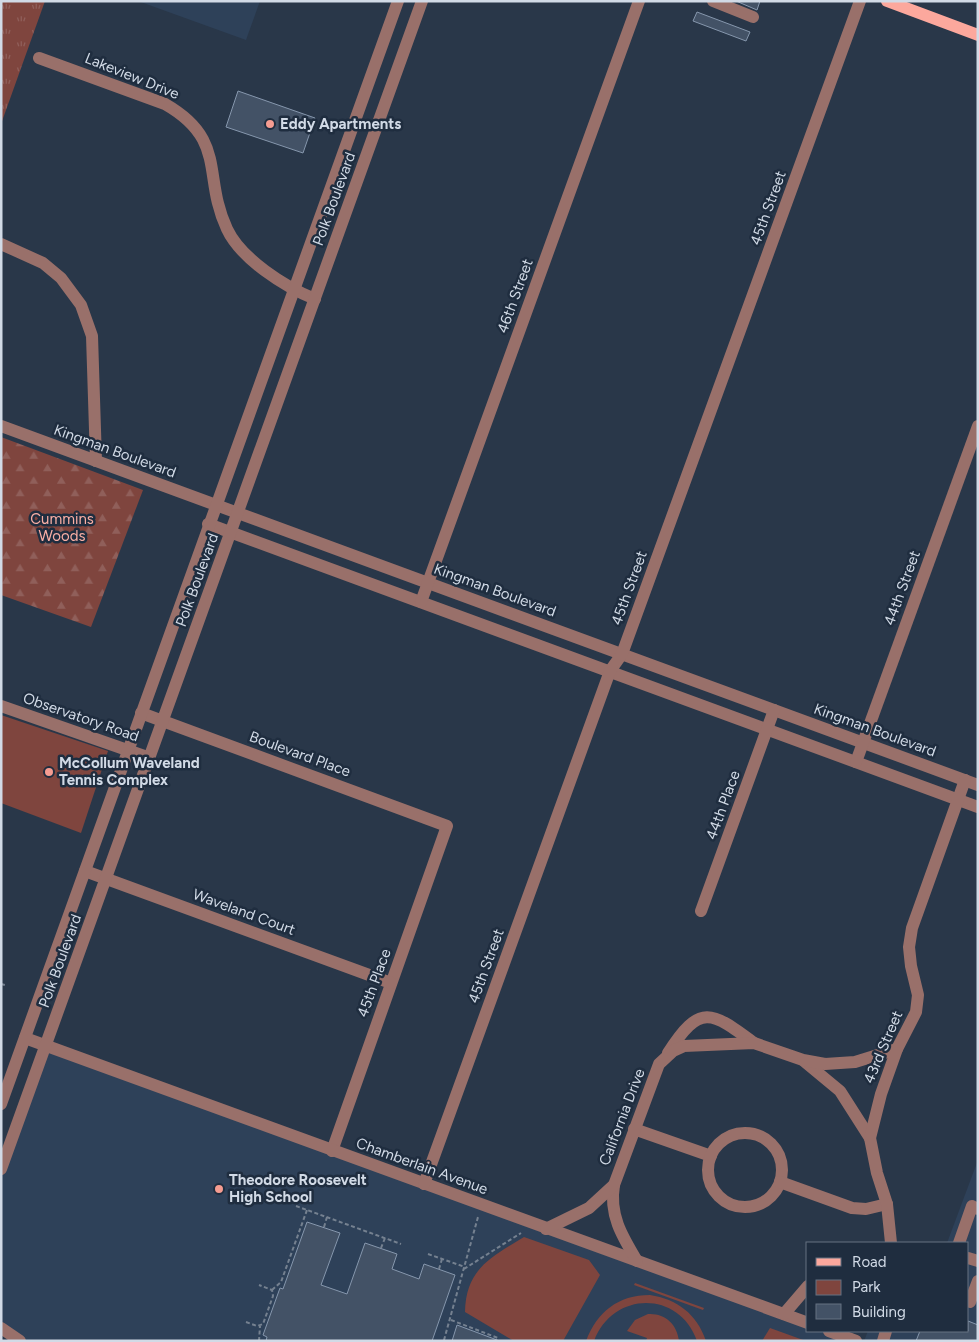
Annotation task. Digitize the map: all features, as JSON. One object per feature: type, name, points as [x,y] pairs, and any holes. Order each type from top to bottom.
[{"type":"main road","points":[[887,1],[978,35]]},
{"type":"street","name":"Polk Boulevard","points":[[1,1169],[47,1046],[422,1]]},
{"type":"street","name":"46th Street","points":[[421,602],[639,1]]},
{"type":"street","points":[[713,1],[753,17]]},
{"type":"street","name":"45th Street","points":[[424,1184],[610,672],[622,654],[860,1]]},
{"type":"street","name":"Polk Boulevard","points":[[1,1104],[208,524],[398,4]]},
{"type":"street","points":[[398,4],[418,14]]},
{"type":"street","name":"Lakeview Drive","points":[[39,58],[164,104],[180,112],[193,124],[203,138],[211,158],[222,213],[234,242],[245,254],[293,290],[315,299]]},
{"type":"street","points":[[349,138],[370,146]]},
{"type":"street","points":[[1,244],[43,263],[61,278],[81,304],[92,336],[96,461]]},
{"type":"street","name":"Kingman Boulevard","points":[[1,426],[978,785]]},
{"type":"street","name":"44th Street","points":[[856,762],[978,426]]},
{"type":"street","points":[[208,524],[978,807]]},
{"type":"street","name":"Observatory Road","points":[[1,706],[150,758]]},
{"type":"street","name":"44th Place","points":[[702,911],[774,710]]},
{"type":"street","name":"Boulevard Place","points":[[141,713],[447,826]]},
{"type":"street","name":"43rd Street","points":[[891,1242],[887,1204],[877,1173],[870,1138],[881,1094],[898,1049],[916,1012],[918,995],[911,966],[909,947],[912,928],[965,780]]},
{"type":"street","name":"45th Place","points":[[332,1150],[447,826]]},
{"type":"street","name":"Waveland Court","points":[[85,871],[391,983]]},
{"type":"street","name":"California Drive","points":[[637,1261],[618,1226],[613,1211],[614,1185],[660,1064],[684,1029],[694,1021],[707,1017],[721,1019],[754,1043]]},
{"type":"street","name":"Chamberlain Avenue","points":[[25,1038],[806,1322]]},
{"type":"street","points":[[665,1057],[684,1046],[754,1043],[803,1060],[825,1064],[855,1062],[898,1049]]},
{"type":"street","points":[[803,1060],[840,1091],[870,1138]]},
{"type":"street","points":[[634,1129],[710,1156]]},
{"type":"street","points":[[747,1133],[759,1136],[776,1149],[781,1159],[780,1182],[776,1191],[762,1203],[752,1207],[740,1207],[729,1204],[712,1187],[708,1175],[710,1156],[721,1142],[736,1134],[747,1133]]},
{"type":"street","points":[[780,1182],[852,1208],[866,1209],[887,1204]]},
{"type":"street","name":"California Drive","points":[[546,1229],[589,1208],[614,1185]]},
{"type":"street","points":[[959,1242],[972,1206],[978,1209]]},
{"type":"street","points":[[972,1302],[978,1281]]},
{"type":"street","points":[[784,1314],[806,1288]]},
{"type":"street","points":[[1,1328],[20,1341]]},
{"type":"street","points":[[832,1332],[856,1341]]},
{"type":"path","points":[[1,984],[5,985]]},
{"type":"path","points":[[296,1206],[401,1244]]},
{"type":"path","points":[[272,1290],[281,1282],[307,1210]]},
{"type":"path","points":[[324,1228],[327,1217]]},
{"type":"path","points":[[444,1340],[478,1217]]},
{"type":"path","points":[[464,1268],[521,1233]]},
{"type":"path","points":[[381,1248],[385,1238]]},
{"type":"path","points":[[428,1254],[464,1268]]},
{"type":"path","points":[[439,1269],[442,1259]]},
{"type":"path","points":[[259,1285],[272,1290]]},
{"type":"path","points":[[259,1341],[260,1325],[263,1324],[270,1310],[273,1296],[272,1290]]},
{"type":"path","points":[[451,1320],[498,1338],[497,1341]]},
{"type":"path","points":[[246,1322],[260,1325]]},
{"type":"shaded area","points":[[138,1],[260,1],[246,40]]},
{"type":"shaded area","name":"Theodore Roosevelt High School","points":[[47,1046],[806,1322],[806,1332],[832,1332],[856,1341],[20,1341],[1,1328],[1,1169]]},
{"type":"shaded area","points":[[978,1160],[978,1341],[864,1341],[868,1332],[969,1332],[969,1242],[947,1242]]},
{"type":"green space","points":[[1,1],[45,1],[1,124]]},
{"type":"green space","name":"Cummins Woods","points":[[1,437],[143,490],[91,627],[1,595]]},
{"type":"green space","name":"McCollum Waveland Tennis Complex","points":[[1,715],[108,751],[81,833],[1,803]]},
{"type":"green space","points":[[524,1237],[589,1260],[600,1275],[563,1341],[514,1341],[465,1312],[466,1297],[470,1285],[482,1266]]},
{"type":"green space","points":[[635,1283],[704,1308],[703,1310],[634,1285]]},
{"type":"green space","points":[[650,1295],[669,1300],[685,1309],[697,1323],[706,1341],[697,1341],[688,1324],[676,1312],[662,1305],[646,1303],[630,1306],[616,1313],[603,1325],[594,1341],[586,1341],[596,1322],[610,1307],[628,1298]]},
{"type":"green space","points":[[648,1314],[660,1315],[669,1321],[676,1329],[679,1341],[646,1341],[647,1338],[627,1331],[635,1320]]},
{"type":"green space","points":[[770,1328],[806,1341],[762,1341]]},
{"type":"building","points":[[736,1],[760,1],[757,10]]},
{"type":"building","points":[[697,12],[750,32],[746,41],[693,21]]},
{"type":"building","name":"Eddy Apartments","points":[[238,91],[315,118],[303,153],[226,127]]},
{"type":"building","points":[[307,1222],[340,1233],[321,1285],[347,1294],[365,1243],[397,1254],[392,1269],[419,1279],[424,1264],[455,1275],[432,1341],[266,1341],[267,1337],[263,1335],[280,1288],[283,1289]]},
{"type":"building","points":[[969,1321],[978,1325],[978,1341],[916,1341],[920,1332],[969,1332]]},
{"type":"building","points":[[457,1325],[497,1340],[497,1341],[452,1341]]},
{"type":"place","name":"Eddy Apartments","points":[[270,124]]},
{"type":"place","name":"McCollum Waveland Tennis Complex","points":[[49,772]]},
{"type":"place","name":"Theodore Roosevelt High School","points":[[219,1189]]}]
